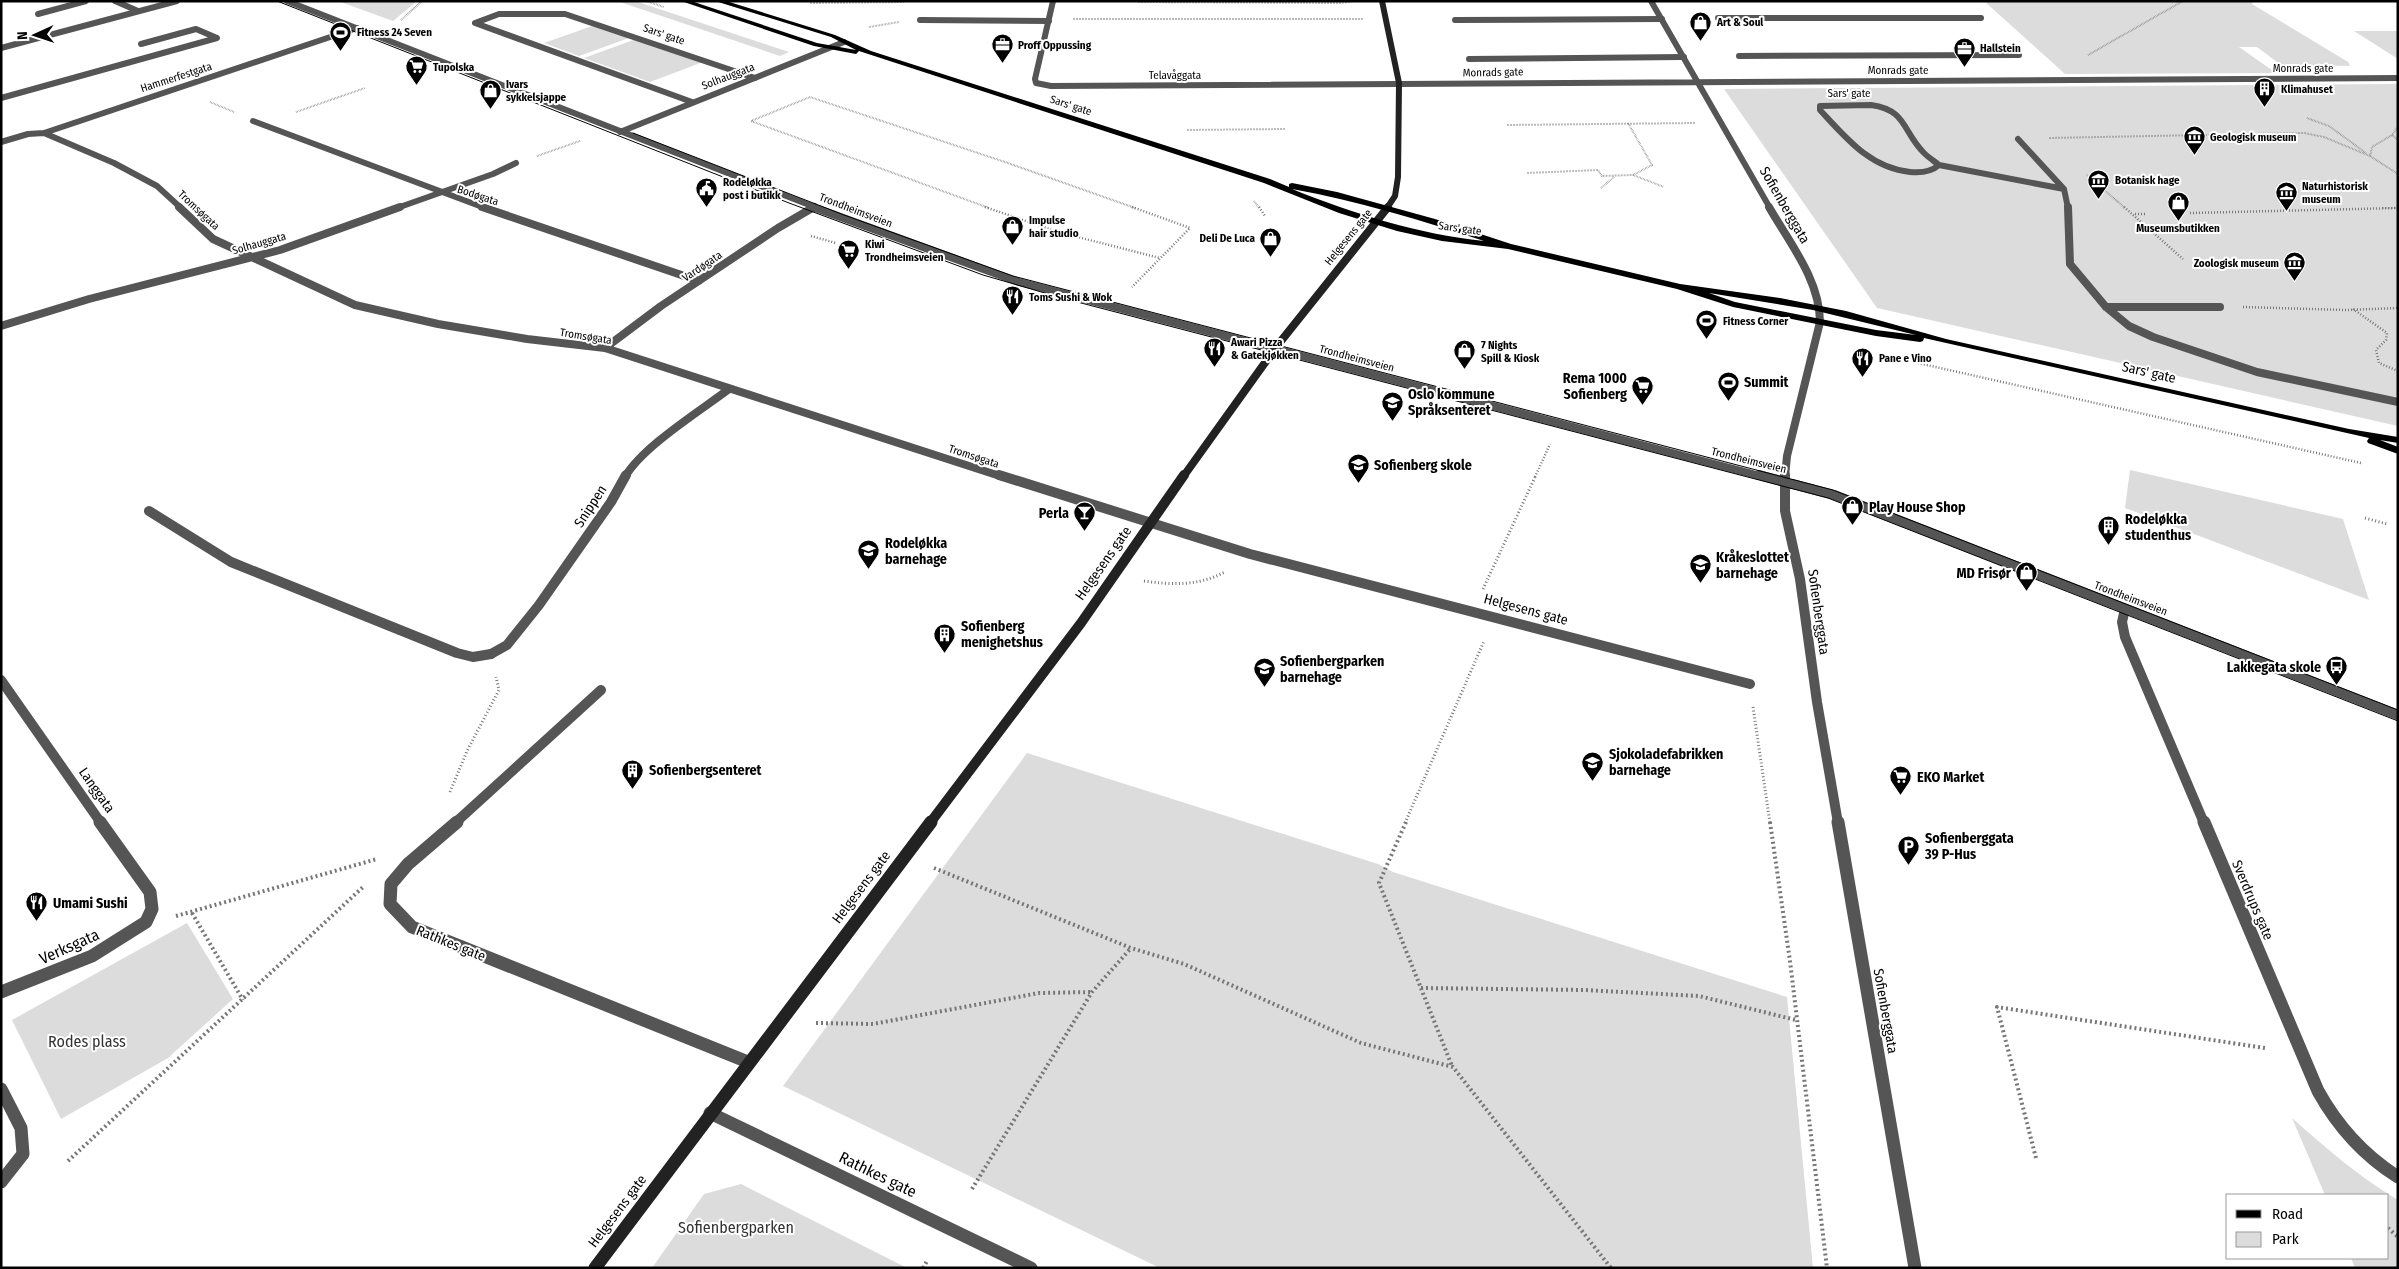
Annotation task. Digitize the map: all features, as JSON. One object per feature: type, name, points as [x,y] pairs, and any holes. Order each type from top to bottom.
[{"type":"main road","name":"Sars' gate","points":[[684,1],[829,48],[868,53]]},
{"type":"main road","name":"Sars' gate","points":[[718,1],[825,33],[868,53],[1267,181],[1319,203],[1377,222],[1422,234],[1508,246],[1680,287],[1733,304],[1876,333],[1943,341]]},
{"type":"main road","name":"Sars' gate","points":[[1267,181],[1334,194],[1456,228],[1508,246]]},
{"type":"main road","name":"Sars' gate","points":[[1680,287],[1744,294],[1820,307],[1879,321],[1943,341],[2349,432],[2398,440]]},
{"type":"main road","name":"Sars' gate","points":[[2349,432],[2398,451]]},
{"type":"street","points":[[38,14],[86,1]]},
{"type":"street","points":[[114,1],[138,12]]},
{"type":"street","points":[[1,48],[177,1]]},
{"type":"street","name":"Trondheimsveien","points":[[287,1],[814,207],[1019,282],[1813,488],[1856,502],[2398,715]]},
{"type":"street","name":"Telavåggata","points":[[1054,1],[1035,79],[1036,83],[1398,83]]},
{"type":"street","name":"Helgesens gate","points":[[595,1268],[748,1062],[1082,623],[1275,349],[1387,209],[1394,196],[1398,177],[1398,83],[1382,1]]},
{"type":"street","name":"Sofienberggata","points":[[1651,1],[1811,280],[1820,307],[1820,322],[1787,456],[1784,482],[1785,511],[1800,579],[1817,702],[1915,1268]]},
{"type":"street","name":"Sars' gate","points":[[692,102],[475,23],[499,14],[565,14],[582,18],[755,78]]},
{"type":"street","points":[[1718,18],[1981,18]]},
{"type":"street","points":[[1455,20],[1662,19]]},
{"type":"street","points":[[920,20],[1049,21]]},
{"type":"street","name":"Hammerfestgata","points":[[1,142],[28,134],[44,132],[356,28]]},
{"type":"street","points":[[1,98],[217,38],[196,29],[141,44]]},
{"type":"street","name":"Solhauggata","points":[[620,132],[844,42]]},
{"type":"street","points":[[1739,56],[2019,54]]},
{"type":"street","points":[[1469,59],[1684,57]]},
{"type":"street","name":"Monrads gate","points":[[1398,83],[1697,80],[2398,78]]},
{"type":"street","name":"Sars' gate","points":[[1939,165],[1934,170],[1905,172],[1886,167],[1868,159],[1820,110],[1820,106],[1855,105],[1886,108],[1897,114],[1923,152],[1939,165],[2064,189]]},
{"type":"street","name":"Bodøgata","points":[[253,121],[440,193],[699,281]]},
{"type":"street","name":"Tromsøgata","points":[[44,132],[157,186],[213,240],[354,305],[438,324],[527,339],[605,348],[1150,524]]},
{"type":"street","points":[[2018,139],[2064,189],[2069,211],[2070,264],[2106,307],[2129,326],[2153,337],[2257,372],[2398,402]]},
{"type":"street","name":"Solhauggata","points":[[1,326],[89,299],[253,257],[440,193],[493,174],[516,163]]},
{"type":"street","name":"Vardøgata","points":[[605,348],[624,331],[814,207]]},
{"type":"street","points":[[2106,307],[2220,307]]},
{"type":"street","name":"Snippen","points":[[490,654],[507,645],[540,605],[611,502],[632,465],[647,451],[729,389]]},
{"type":"street","points":[[149,512],[231,562],[301,592],[457,653],[473,657],[490,654]]},
{"type":"street","name":"Helgesens gate","points":[[1150,524],[1250,554],[1750,684]]},
{"type":"street","name":"Sverdrups gate","points":[[2125,609],[2122,613],[2123,630],[2130,648],[2318,1090],[2332,1118],[2354,1143],[2387,1171],[2398,1177]]},
{"type":"street","name":"Langgata","points":[[1,680],[150,892],[152,909],[146,922]]},
{"type":"street","name":"Rathkes gate","points":[[601,690],[493,790],[408,864],[391,884],[390,904],[412,927],[748,1062]]},
{"type":"street","name":"Verksgata","points":[[1,992],[92,956],[146,922]]},
{"type":"street","points":[[1,1089],[21,1128],[23,1154],[1,1182]]},
{"type":"street","name":"Rathkes gate","points":[[710,1113],[1031,1268]]},
{"type":"path","points":[[400,21],[422,1]]},
{"type":"path","points":[[1138,2],[1341,3],[1354,1]]},
{"type":"path","points":[[2085,57],[2177,7],[2183,1]]},
{"type":"path","points":[[810,3],[906,2]]},
{"type":"path","points":[[1072,19],[1367,19]]},
{"type":"path","points":[[861,30],[889,22],[920,20]]},
{"type":"path","points":[[177,88],[253,121]]},
{"type":"path","points":[[262,124],[365,88]]},
{"type":"path","points":[[1126,292],[1160,258],[1190,228],[1005,162],[810,97],[751,121],[1012,217],[1058,232],[1160,258]]},
{"type":"path","points":[[2307,118],[2329,126],[2398,174]]},
{"type":"path","points":[[1507,125],[1699,123]]},
{"type":"path","points":[[1527,173],[1598,170],[1602,176],[1632,175],[1652,165],[1651,159],[1639,144],[1628,124]]},
{"type":"path","points":[[2370,156],[2372,147],[2392,135],[2398,126]]},
{"type":"path","points":[[1179,130],[1285,130]]},
{"type":"path","points":[[2018,139],[2304,133],[2324,136],[2370,156]]},
{"type":"path","points":[[2392,135],[2398,136]]},
{"type":"path","points":[[2392,135],[2398,140]]},
{"type":"path","points":[[546,153],[588,138]]},
{"type":"path","points":[[1632,175],[1664,187]]},
{"type":"path","points":[[2087,175],[2134,214],[2182,259]]},
{"type":"path","points":[[1601,188],[1614,177]]},
{"type":"path","points":[[1253,199],[1265,216]]},
{"type":"path","points":[[2190,213],[2398,208]]},
{"type":"path","points":[[2134,214],[2147,214]]},
{"type":"path","points":[[2220,307],[2398,308]]},
{"type":"path","points":[[2353,309],[2387,333],[2386,340],[2376,350],[2379,363],[2398,371]]},
{"type":"path","points":[[1910,361],[2368,464]]},
{"type":"path","points":[[1485,586],[1550,444]]},
{"type":"path","points":[[2365,518],[2387,524]]},
{"type":"path","points":[[1144,581],[1179,586],[1198,584],[1213,579],[1250,554]]},
{"type":"path","points":[[1494,618],[1379,883],[1453,1067],[1611,1268]]},
{"type":"path","points":[[446,800],[467,751],[499,690],[490,654]]},
{"type":"path","points":[[1750,684],[1790,961],[1827,1268]]},
{"type":"path","points":[[146,922],[192,913],[381,858]]},
{"type":"path","points":[[934,868],[1132,948],[1184,964],[1361,1043],[1453,1067]]},
{"type":"path","points":[[68,1161],[367,884]]},
{"type":"path","points":[[192,913],[243,1000]]},
{"type":"path","points":[[972,1189],[1092,992],[1132,948]]},
{"type":"path","points":[[1421,988],[1584,990],[1699,996],[1796,1020]]},
{"type":"path","points":[[816,1023],[873,1024],[1039,993],[1092,992]]},
{"type":"path","points":[[2036,1158],[1997,1007],[2265,1048]]},
{"type":"path","points":[[923,1268],[927,1261]]},
{"type":"green space","points":[[338,1],[417,1],[393,21]]},
{"type":"green space","points":[[617,1],[635,1],[789,52],[780,56]]},
{"type":"green space","points":[[1984,1],[2253,1],[2252,4],[2348,62],[2350,66],[2281,65],[2257,47],[2239,47],[2276,73],[2065,74]]},
{"type":"green space","points":[[595,25],[629,38],[579,56],[544,43]]},
{"type":"green space","points":[[2354,31],[2398,31],[2398,59]]},
{"type":"green space","points":[[636,39],[703,62],[650,82],[584,58]]},
{"type":"green space","name":"Botanisk hage","points":[[2398,84],[2398,426],[1877,308],[1724,89]]},
{"type":"green space","points":[[2130,470],[2343,519],[2369,600],[2125,508]]},
{"type":"green space","points":[[1027,753],[1378,864],[1393,872],[1787,997],[1813,1268],[1160,1268],[783,1086]]},
{"type":"green space","name":"Rodes plass","points":[[187,923],[233,999],[168,1058],[61,1119],[12,1020]]},
{"type":"green space","points":[[2292,1118],[2356,1172],[2389,1194],[2325,1194]]},
{"type":"green space","name":"Sofienbergparken","points":[[741,1184],[907,1268],[652,1268],[704,1194]]},
{"type":"green space","points":[[2389,1194],[2398,1200],[2398,1268],[2355,1268],[2351,1259],[2389,1259]]},
{"type":"tram line","points":[[277,1],[789,203],[983,275],[1062,298],[1828,498],[2398,721]]},
{"type":"tram line","points":[[633,133],[844,215],[1013,276],[1833,490],[2398,710]]},
{"type":"place","name":"Art & Soul","points":[[1701,41]]},
{"type":"place","name":"Fitness 24 Seven","points":[[341,51]]},
{"type":"place","name":"Proff Oppussing","points":[[1002,64]]},
{"type":"place","name":"Hallstein","points":[[1964,67]]},
{"type":"place","name":"Tupolska","points":[[417,86]]},
{"type":"place","name":"Klimahuset","points":[[2265,108]]},
{"type":"place","name":"Ivars sykkelsjappe","points":[[490,109]]},
{"type":"place","name":"Geologisk museum","points":[[2194,156]]},
{"type":"place","name":"Botanisk hage","points":[[2099,199]]},
{"type":"place","name":"Rodeløkka post i butikk","points":[[707,207]]},
{"type":"place","name":"Naturhistorisk museum","points":[[2286,211]]},
{"type":"place","name":"Museumsbutikken","points":[[2178,221]]},
{"type":"place","name":"Impulse hair studio","points":[[1013,245]]},
{"type":"place","name":"Deli De Luca","points":[[1271,257]]},
{"type":"place","name":"Kiwi Trondheimsveien","points":[[849,269]]},
{"type":"place","name":"Zoologisk museum","points":[[2295,282]]},
{"type":"place","name":"Toms Sushi & Wok","points":[[1013,316]]},
{"type":"place","name":"Fitness Corner","points":[[1707,340]]},
{"type":"place","name":"Awari Pizza & Gatekjøkken","points":[[1215,367]]},
{"type":"place","name":"7 Nights Spill & Kiosk","points":[[1465,370]]},
{"type":"place","name":"Pane e Vino","points":[[1863,377]]},
{"type":"place","name":"Summit","points":[[1728,401]]},
{"type":"place","name":"Rema 1000 Sofienberg","points":[[1643,405]]},
{"type":"place","name":"Oslo kommune Språksenteret","points":[[1392,421]]},
{"type":"place","name":"Sofienberg skole","points":[[1358,484]]},
{"type":"place","name":"Play House Shop","points":[[1853,526]]},
{"type":"place","name":"Perla","points":[[1085,532]]},
{"type":"place","name":"Rodeløkka studenthus","points":[[2109,546]]},
{"type":"place","name":"Rodeløkka barnehage","points":[[869,570]]},
{"type":"place","name":"Kråkeslottet barnehage","points":[[1700,584]]},
{"type":"place","name":"MD Frisør","points":[[2027,592]]},
{"type":"place","name":"Sofienberg menighetshus","points":[[945,653]]},
{"type":"place","name":"Lakkegata skole","points":[[2337,686]]},
{"type":"place","name":"Sofienbergparken barnehage","points":[[1264,688]]},
{"type":"place","name":"Sjokoladefabrikken barnehage","points":[[1593,781]]},
{"type":"place","name":"Sofienbergsenteret","points":[[633,789]]},
{"type":"place","name":"EKO Market","points":[[1901,796]]},
{"type":"place","name":"Sofienberggata 39 P-Hus","points":[[1909,865]]},
{"type":"place","name":"Umami Sushi","points":[[37,922]]}]
